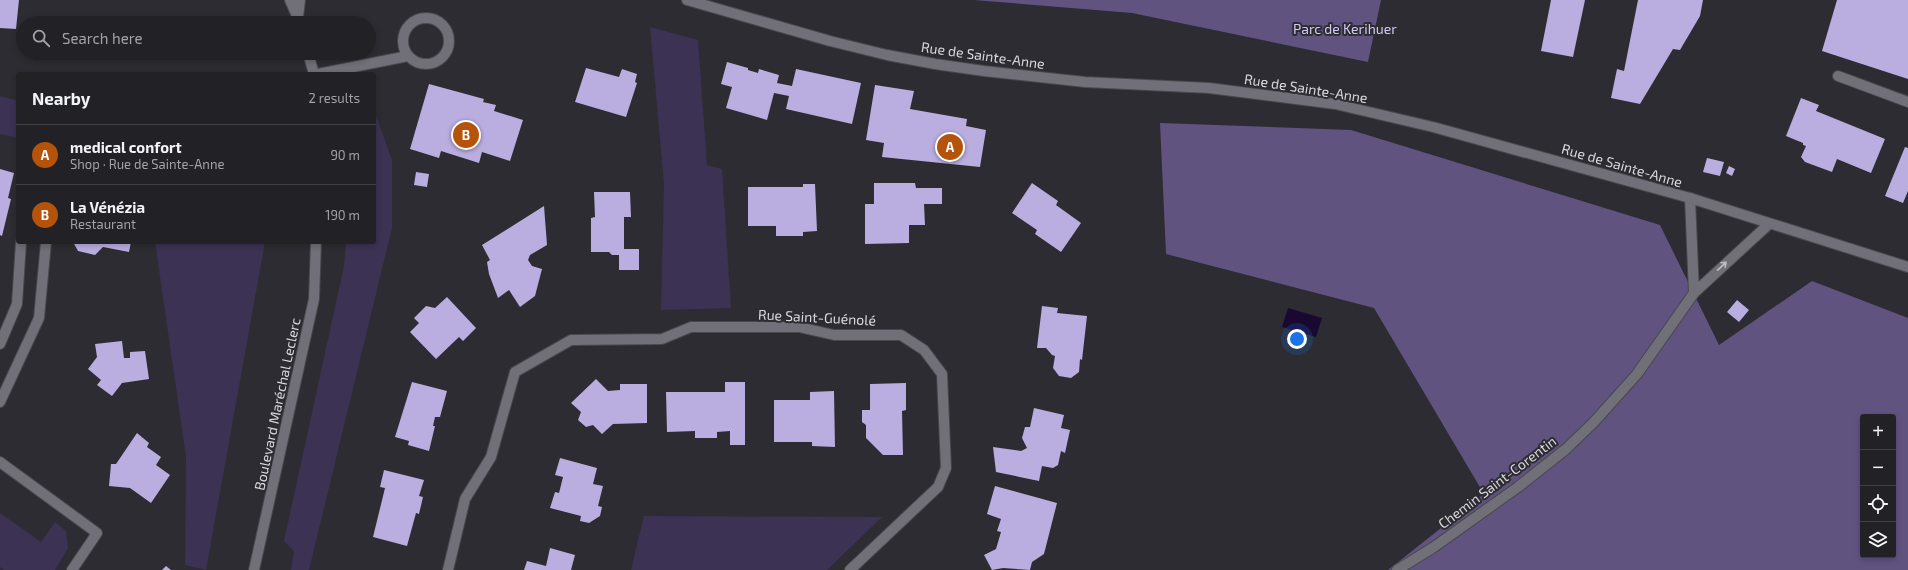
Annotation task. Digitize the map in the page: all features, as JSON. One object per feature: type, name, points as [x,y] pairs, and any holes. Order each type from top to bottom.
[{"type":"street","points":[[290,0],[297,16]]},
{"type":"street","points":[[299,16],[300,0]]},
{"type":"street","name":"Rue de Sainte-Anne","points":[[687,0],[830,41],[887,55],[935,64],[1085,82],[1210,88],[1335,104],[1433,127],[1690,198],[1908,267]]},
{"type":"street","points":[[424,18],[439,22],[444,26],[449,41],[443,56],[429,64],[414,61],[408,56],[403,42],[404,35],[411,23],[424,18]]},
{"type":"street","points":[[328,72],[408,56]]},
{"type":"street","points":[[310,60],[313,72]]},
{"type":"street","points":[[1838,76],[1908,102]]},
{"type":"street","points":[[1690,198],[1694,293]]},
{"type":"street","name":"Chemin Saint-Corentin","points":[[1397,570],[1434,547],[1518,488],[1566,449],[1594,422],[1637,374],[1694,293],[1769,224]]},
{"type":"street","points":[[0,344],[17,304],[21,244]]},
{"type":"street","points":[[0,402],[39,318],[46,244]]},
{"type":"street","name":"Boulevard Maréchal Leclerc","points":[[254,570],[314,299],[316,244]]},
{"type":"street","name":"Rue Saint-Guénolé","points":[[448,570],[465,499],[491,457],[515,372],[571,340],[662,339],[691,327],[800,327],[834,335],[901,335],[924,350],[942,374],[946,468],[938,487],[850,570]]},
{"type":"street","points":[[0,462],[97,533],[72,570]]},
{"type":"shaded area","points":[[650,27],[698,40],[707,165],[722,169],[731,308],[661,310],[664,184]]},
{"type":"shaded area","points":[[0,96],[16,100],[16,138],[0,134]]},
{"type":"shaded area","points":[[376,116],[392,160],[392,228],[309,570],[291,570],[294,551],[284,541],[344,266],[346,244],[376,244]]},
{"type":"shaded area","points":[[155,244],[265,244],[206,570],[185,565],[186,457]]},
{"type":"shaded area","points":[[1288,308],[1322,318],[1316,337],[1282,327]]},
{"type":"shaded area","points":[[0,513],[41,542],[55,522],[66,531],[68,548],[55,570],[4,570],[0,567]]},
{"type":"shaded area","points":[[644,516],[882,517],[827,570],[631,570]]},
{"type":"green space","name":"Parc de Kerihuer","points":[[974,0],[1381,0],[1368,62],[1132,13]]},
{"type":"green space","points":[[1160,123],[1351,130],[1660,225],[1719,345],[1812,281],[1908,318],[1908,570],[1388,570],[1484,494],[1374,308],[1166,254]]},
{"type":"building","points":[[0,0],[19,0],[17,16],[16,16],[16,29],[0,28]]},
{"type":"building","points":[[1551,0],[1585,0],[1573,57],[1541,51]]},
{"type":"building","points":[[1638,0],[1703,0],[1700,16],[1680,50],[1673,49],[1640,104],[1611,98],[1617,69],[1624,71]]},
{"type":"building","points":[[1837,0],[1908,0],[1908,79],[1822,51]]},
{"type":"building","points":[[727,62],[748,68],[748,70],[758,73],[759,69],[779,75],[777,83],[792,86],[796,69],[861,83],[852,124],[786,109],[789,96],[774,93],[767,120],[726,108],[732,87],[721,84]]},
{"type":"building","points":[[586,68],[619,77],[622,69],[637,74],[635,82],[637,83],[626,117],[575,102]]},
{"type":"building","points":[[429,84],[484,99],[483,102],[496,105],[494,111],[523,120],[510,161],[482,152],[479,163],[441,151],[439,158],[410,149]]},
{"type":"building","points":[[875,85],[914,91],[910,109],[967,119],[966,126],[986,130],[980,167],[882,157],[884,143],[866,140]]},
{"type":"building","points":[[1801,98],[1819,105],[1816,111],[1885,139],[1871,173],[1837,159],[1832,172],[1805,162],[1801,157],[1806,146],[1803,145],[1803,143],[1786,136]]},
{"type":"building","points":[[1905,147],[1908,148],[1908,191],[1903,203],[1885,196]]},
{"type":"building","points":[[1707,158],[1724,162],[1720,176],[1703,172]]},
{"type":"building","points":[[1729,166],[1735,169],[1732,176],[1726,173]]},
{"type":"building","points":[[0,169],[14,173],[8,198],[11,199],[2,236],[0,235]]},
{"type":"building","points":[[416,172],[429,174],[427,187],[414,185]]},
{"type":"building","points":[[874,183],[915,183],[916,188],[942,188],[942,204],[924,204],[925,225],[909,225],[909,243],[865,244],[865,204],[874,204]]},
{"type":"building","points":[[1032,183],[1058,201],[1056,205],[1081,223],[1061,252],[1035,234],[1037,230],[1012,213]]},
{"type":"building","points":[[803,184],[815,184],[817,231],[803,232],[803,236],[776,236],[776,226],[748,226],[748,187],[803,187]]},
{"type":"building","points":[[594,192],[630,192],[631,217],[624,217],[624,249],[639,249],[639,270],[619,270],[619,255],[612,255],[609,252],[591,252],[591,218],[595,217]]},
{"type":"building","points":[[544,206],[547,245],[530,255],[528,260],[532,266],[542,269],[535,296],[520,307],[509,290],[498,298],[489,274],[487,262],[490,260],[482,245]]},
{"type":"building","points":[[74,244],[131,244],[129,252],[103,247],[95,255],[78,251]]},
{"type":"building","points":[[447,297],[476,328],[463,341],[459,337],[436,359],[410,332],[419,323],[414,318],[426,306],[435,308]]},
{"type":"building","points":[[1737,300],[1749,310],[1739,322],[1727,312]]},
{"type":"building","points":[[1042,306],[1058,308],[1057,313],[1087,316],[1082,360],[1080,359],[1079,372],[1071,378],[1059,376],[1053,368],[1055,356],[1052,355],[1046,348],[1037,348]]},
{"type":"building","points":[[122,341],[124,358],[130,358],[130,352],[145,351],[149,379],[122,383],[112,396],[97,385],[101,380],[88,369],[97,357],[95,344]]},
{"type":"building","points":[[596,379],[608,391],[620,390],[620,384],[647,384],[647,423],[613,424],[602,434],[593,425],[586,427],[578,420],[581,412],[571,403]]},
{"type":"building","points":[[412,382],[447,391],[440,417],[435,417],[433,426],[435,426],[429,451],[408,445],[409,441],[395,437]]},
{"type":"building","points":[[725,382],[745,382],[745,445],[730,445],[730,431],[717,432],[717,438],[695,438],[695,431],[667,432],[666,392],[725,392]]},
{"type":"building","points":[[906,383],[906,410],[902,411],[903,455],[883,455],[866,438],[866,425],[862,422],[862,410],[870,410],[870,384]]},
{"type":"building","points":[[834,391],[835,447],[812,446],[812,442],[774,442],[774,400],[810,400],[810,392]]},
{"type":"building","points":[[1034,408],[1064,415],[1061,428],[1070,430],[1065,453],[1061,451],[1058,465],[1053,468],[1042,466],[1039,481],[996,472],[993,447],[1021,451],[1027,448],[1022,438],[1025,427],[1030,427]]},
{"type":"building","points":[[137,433],[149,443],[147,447],[161,457],[156,465],[170,475],[151,503],[130,488],[109,486],[111,464],[116,464]]},
{"type":"building","points":[[560,458],[597,468],[593,484],[603,486],[598,506],[602,507],[600,516],[589,523],[580,521],[581,516],[550,508],[555,492],[559,493],[563,477],[555,475]]},
{"type":"building","points":[[384,470],[424,480],[419,496],[423,497],[419,514],[416,513],[407,546],[373,537],[385,488],[380,487]]},
{"type":"building","points":[[995,486],[1057,503],[1044,554],[1032,562],[1030,570],[1003,568],[992,570],[984,555],[996,549],[1001,532],[997,531],[1001,519],[987,514]]},
{"type":"building","points":[[550,548],[575,555],[571,570],[524,570],[527,561],[546,566]]},
{"type":"building","points":[[166,566],[171,570],[162,570]]},
{"type":"place","name":"La Vénézia","points":[[466,135]]},
{"type":"place","name":"medical confort","points":[[950,147]]}]
